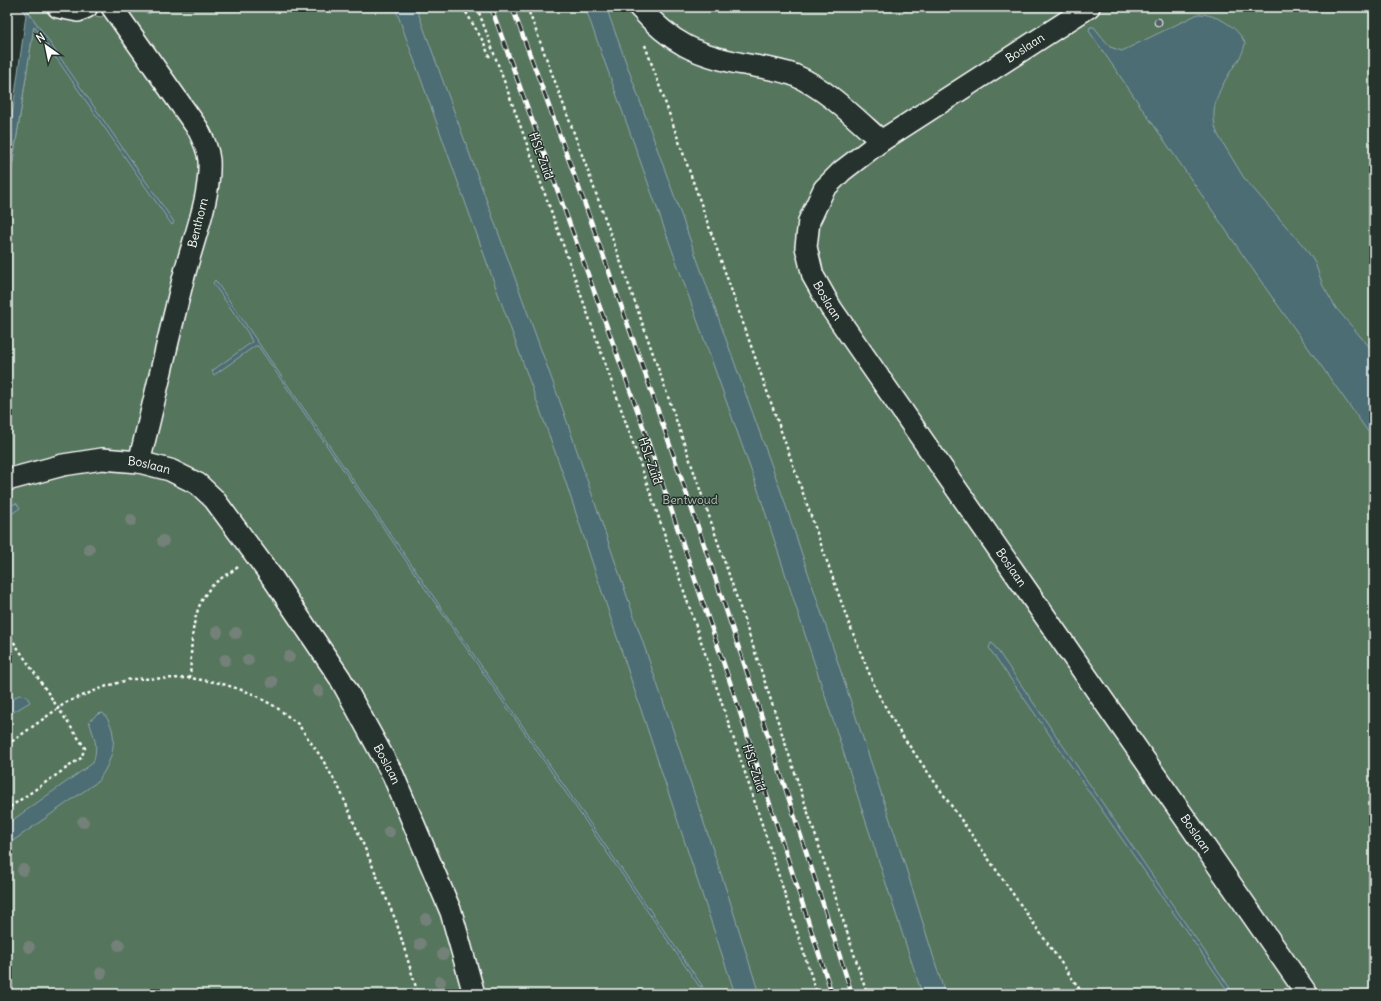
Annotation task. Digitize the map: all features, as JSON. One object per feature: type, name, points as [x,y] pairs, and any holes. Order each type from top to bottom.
[{"type":"street","points":[[58,7],[78,11],[87,7]]},
{"type":"street","name":"Benthorn","points":[[112,7],[198,129],[206,146],[209,159],[209,177],[201,215],[184,276],[139,462]]},
{"type":"street","points":[[639,7],[661,30],[671,38],[703,54],[775,70],[809,83],[850,113],[881,141]]},
{"type":"street","name":"Boslaan","points":[[1088,7],[881,141],[842,170],[824,189],[809,221],[806,247],[813,276],[831,308],[1306,994]]},
{"type":"street","name":"Boslaan","points":[[7,480],[63,464],[102,459],[139,462],[170,470],[198,484],[214,498],[340,678],[393,775],[451,912],[474,994]]},
{"type":"path","points":[[463,7],[484,43],[489,56],[494,54]]},
{"type":"path","name":"HSL-Zuid","points":[[476,7],[629,428],[718,690],[817,994]]},
{"type":"path","points":[[527,7],[621,265],[719,544],[866,994]]},
{"type":"path","points":[[644,41],[773,404],[831,574],[873,683],[899,731],[1083,994]]},
{"type":"path","points":[[190,678],[193,626],[203,598],[211,586],[255,555]]},
{"type":"path","points":[[7,632],[84,748],[81,758],[7,809]]},
{"type":"path","points":[[7,745],[58,707],[80,696],[131,679],[190,678],[220,682],[251,693],[276,707],[298,724],[321,757],[340,790],[396,922],[418,994]]},
{"type":"green space","name":"Bentwoud","points":[[25,7],[49,7],[101,17],[117,7],[1374,7],[1374,994],[14,994],[7,981],[7,199],[34,25],[55,58],[59,57]]},
{"type":"water","points":[[21,7],[25,7],[174,222],[172,225],[34,26],[7,199],[7,153],[26,15]]},
{"type":"water","points":[[143,7],[158,7],[149,14],[142,11]]},
{"type":"water","points":[[395,7],[416,7],[563,410],[673,730],[729,898],[759,994],[735,994],[563,474]]},
{"type":"water","points":[[585,7],[606,7],[783,497],[904,862],[945,994],[922,994],[757,487]]},
{"type":"water","points":[[1198,14],[1212,16],[1225,22],[1237,31],[1245,43],[1241,55],[1224,82],[1217,99],[1214,116],[1218,135],[1244,178],[1306,249],[1315,263],[1323,286],[1336,308],[1374,354],[1374,440],[1267,290],[1089,31],[1090,27],[1094,27],[1110,47],[1122,51]]},
{"type":"water","points":[[215,280],[703,987],[699,986],[258,346],[255,346],[214,375],[212,371],[252,342],[248,333],[213,283]]},
{"type":"water","points":[[16,503],[20,508],[7,517],[7,508]]},
{"type":"water","points":[[991,643],[1234,994],[1230,994],[989,648]]},
{"type":"water","points":[[19,695],[26,696],[30,702],[7,716],[7,702]]},
{"type":"water","points":[[103,713],[109,721],[112,730],[113,748],[107,766],[97,782],[7,845],[7,824],[93,763],[96,746],[89,721],[98,714]]},
{"type":"building","points":[[1158,18],[1161,19],[1161,25],[1158,26],[1155,25],[1154,22],[1155,19]]},
{"type":"railway","points":[[491,7],[639,415],[731,685],[832,994]]},
{"type":"railway","points":[[512,7],[558,129],[646,375],[730,622],[852,994]]}]
